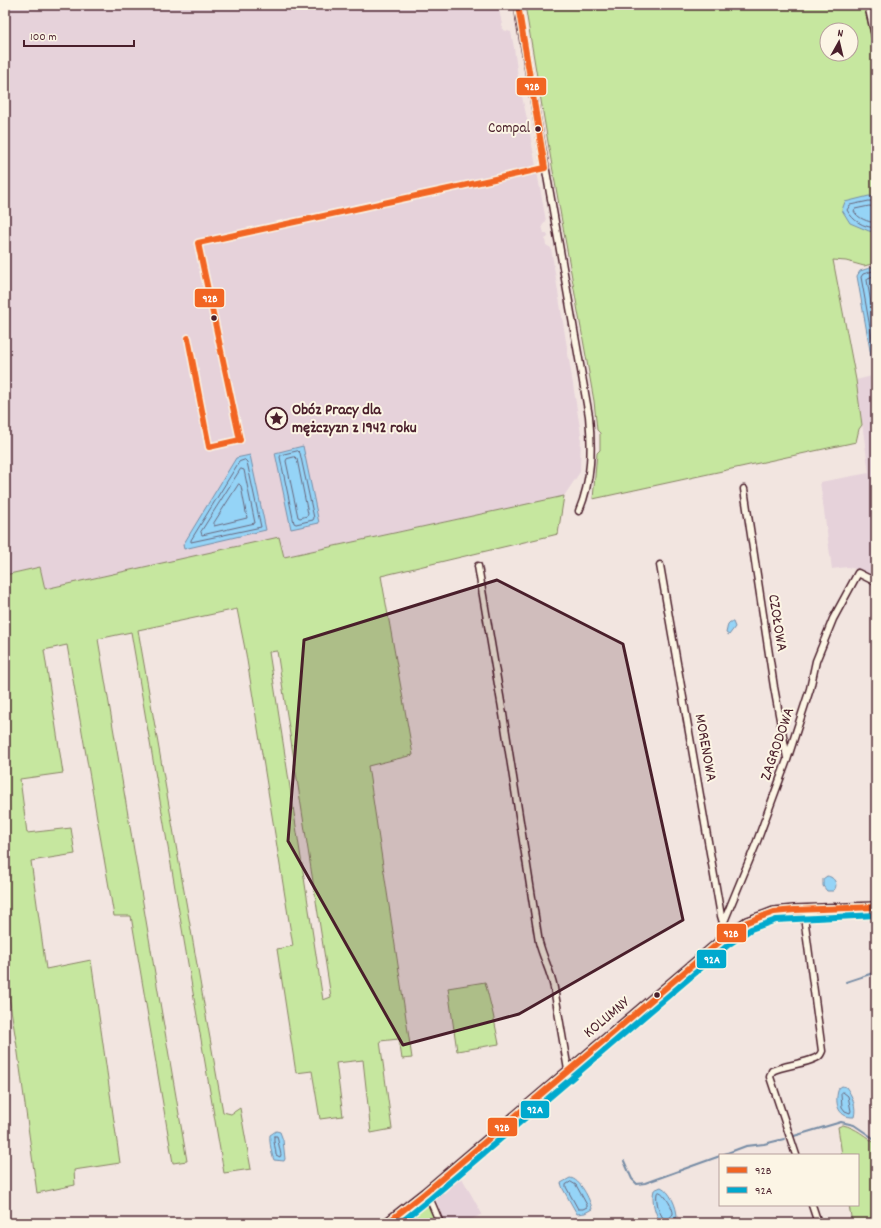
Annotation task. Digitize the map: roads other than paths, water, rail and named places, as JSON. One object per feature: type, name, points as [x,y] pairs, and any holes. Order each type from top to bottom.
[{"type":"street","points":[[518,5],[589,416],[591,446],[589,477],[587,490],[579,511]]},
{"type":"street","points":[[868,5],[876,40]]},
{"type":"street","name":"CZOŁOWA","points":[[744,489],[774,687],[787,760]]},
{"type":"street","name":"MORENOWA","points":[[660,565],[723,924],[729,934]]},
{"type":"street","points":[[478,566],[505,722],[539,942],[542,956],[552,980],[568,1070]]},
{"type":"street","name":"ZAGRODOWA","points":[[723,924],[756,844],[787,760],[810,689],[816,661],[833,619],[858,573],[876,582]]},
{"type":"street","name":"KOLUMNY","points":[[387,1223],[729,934],[747,922],[769,913],[876,907]]},
{"type":"street","points":[[796,1154],[770,1074],[772,1071],[781,1067],[818,1057],[822,1050],[805,924],[806,910]]},
{"type":"street","points":[[424,1193],[431,1202],[440,1223]]},
{"type":"street","points":[[812,1206],[818,1223]]},
{"type":"water","points":[[869,196],[874,197],[876,204],[876,232],[869,231],[850,223],[842,210],[845,202]]},
{"type":"water","points":[[876,266],[876,368],[873,367],[857,276],[860,271]]},
{"type":"water","points":[[303,446],[319,523],[291,529],[275,453]]},
{"type":"water","points":[[250,455],[266,530],[184,549],[183,545],[236,458]]},
{"type":"water","points":[[730,622],[733,622],[735,627],[729,635],[726,633]]},
{"type":"water","points":[[827,876],[832,878],[836,884],[833,891],[827,891],[823,886],[823,879]]},
{"type":"water","points":[[842,1086],[846,1087],[852,1097],[855,1109],[854,1117],[844,1115],[838,1108],[837,1098],[839,1088]]},
{"type":"water","points":[[276,1131],[280,1132],[283,1140],[284,1161],[274,1160],[272,1155],[270,1135]]},
{"type":"water","points":[[570,1178],[574,1179],[581,1186],[589,1200],[592,1209],[585,1213],[577,1214],[563,1189],[561,1183]]},
{"type":"water","points":[[661,1187],[670,1196],[676,1209],[677,1217],[669,1223],[662,1223],[654,1208],[654,1190]]},
{"type":"water","points":[[422,1218],[428,1219],[431,1223],[412,1223],[417,1220]]},
{"type":"waterway","points":[[846,982],[876,972]]},
{"type":"waterway","points":[[794,1136],[841,1122],[854,1125],[876,1140]]},
{"type":"waterway","points":[[725,1154],[746,1146],[764,1144],[784,1139]]},
{"type":"waterway","points":[[624,1161],[632,1179],[637,1184],[645,1183],[719,1156]]},
{"type":"place","name":"Compal","points":[[538,129]]},
{"type":"place","name":"Obóz Pracy dla mężczyzn z 1942 roku","points":[[277,419]]}]
